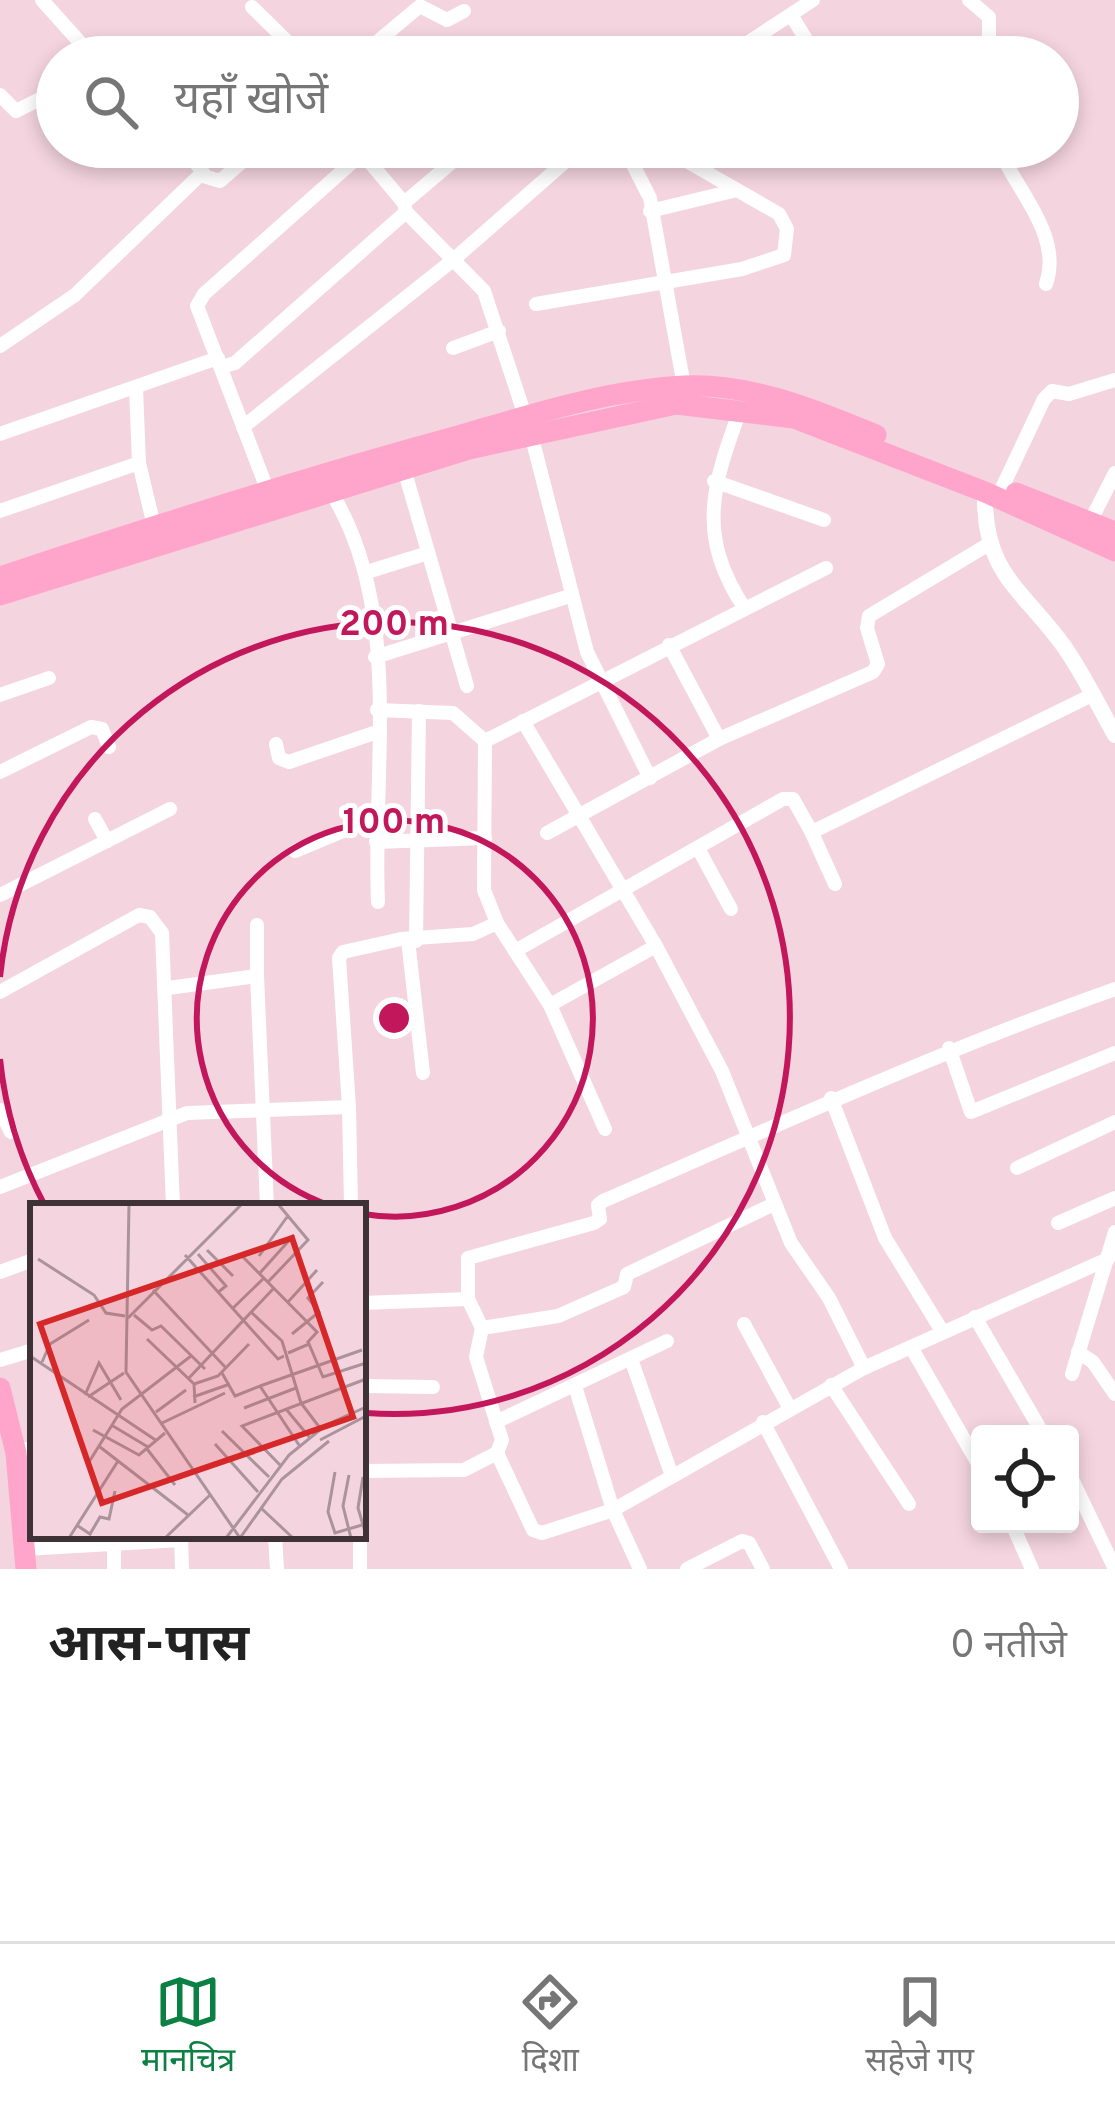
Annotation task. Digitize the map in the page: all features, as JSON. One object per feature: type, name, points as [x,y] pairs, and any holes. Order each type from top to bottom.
[{"type":"highway","points":[[0,577],[266,489],[331,492],[529,426],[581,402],[684,386],[744,390],[814,409],[1115,551]]},
{"type":"highway","points":[[0,595],[303,490],[529,426],[676,404],[741,408],[794,418],[1115,532]]},
{"type":"highway","points":[[0,1388],[17,1460],[26,1559]]},
{"type":"street","points":[[41,0],[74,36]]},
{"type":"street","points":[[758,36],[813,0]]},
{"type":"street","points":[[969,0],[989,17],[989,36]]},
{"type":"street","points":[[384,36],[420,6],[446,20],[464,11]]},
{"type":"street","points":[[252,7],[282,36]]},
{"type":"street","points":[[791,15],[804,36]]},
{"type":"street","points":[[0,95],[16,112],[36,101]]},
{"type":"street","points":[[200,168],[220,181],[235,168]]},
{"type":"street","points":[[266,489],[200,300],[342,168]]},
{"type":"street","points":[[376,168],[405,207],[484,291],[529,426],[570,596],[600,680],[650,778]]},
{"type":"street","points":[[0,434],[219,362],[235,363],[447,168]]},
{"type":"street","points":[[243,427],[453,260],[558,168]]},
{"type":"street","points":[[633,168],[650,211],[684,386]]},
{"type":"street","points":[[536,304],[742,269],[784,255],[787,229],[779,214],[699,168]]},
{"type":"street","points":[[1009,168],[1048,239],[1052,266],[1046,284]]},
{"type":"street","points":[[0,346],[74,295],[204,173]]},
{"type":"street","points":[[650,211],[737,190]]},
{"type":"street","points":[[453,348],[499,331]]},
{"type":"street","points":[[1115,380],[1069,394],[1052,391],[1044,399],[993,490],[989,544],[997,568],[1065,649],[1115,735]]},
{"type":"street","points":[[136,388],[139,463],[154,526]]},
{"type":"street","points":[[741,408],[715,481],[712,538],[745,609]]},
{"type":"street","points":[[0,511],[139,463]]},
{"type":"street","points":[[404,469],[467,686]]},
{"type":"street","points":[[1090,522],[1115,473]]},
{"type":"street","points":[[715,481],[824,520]]},
{"type":"street","points":[[331,492],[367,572],[377,710],[374,818],[379,902]]},
{"type":"street","points":[[547,832],[719,740],[874,672],[878,664],[867,628],[869,616],[989,544]]},
{"type":"street","points":[[367,572],[428,553]]},
{"type":"street","points":[[485,741],[826,568]]},
{"type":"street","points":[[375,658],[570,596]]},
{"type":"street","points":[[669,645],[719,740]]},
{"type":"street","points":[[0,695],[49,677]]},
{"type":"street","points":[[811,831],[1092,694]]},
{"type":"street","points":[[377,710],[453,712],[485,741],[484,890],[497,923],[550,1006],[605,1129]]},
{"type":"street","points":[[419,711],[412,940],[423,1073]]},
{"type":"street","points":[[523,721],[656,946],[752,1136],[774,1204],[864,1368]]},
{"type":"street","points":[[0,772],[92,727],[102,729],[110,747]]},
{"type":"street","points":[[276,744],[279,758],[290,762],[377,732]]},
{"type":"street","points":[[515,951],[783,799],[793,799],[836,884]]},
{"type":"street","points":[[0,895],[170,809]]},
{"type":"street","points":[[295,851],[374,818]]},
{"type":"street","points":[[95,819],[106,841]]},
{"type":"street","points":[[376,842],[484,838]]},
{"type":"street","points":[[699,850],[731,909]]},
{"type":"street","points":[[0,992],[139,915],[150,917],[162,933],[168,988],[173,1203]]},
{"type":"street","points":[[351,1203],[339,958],[343,952],[473,934],[497,923]]},
{"type":"street","points":[[257,925],[267,1203]]},
{"type":"street","points":[[550,1006],[656,946]]},
{"type":"street","points":[[168,988],[256,976]]},
{"type":"street","points":[[366,1471],[464,1470],[497,1454],[502,1440],[476,1357],[482,1328],[468,1299],[468,1258],[594,1223],[601,1219],[603,1201],[831,1098],[950,1048],[1115,989]]},
{"type":"street","points":[[950,1048],[970,1112],[1115,1053]]},
{"type":"street","points":[[831,1098],[885,1238],[942,1331]]},
{"type":"street","points":[[0,1187],[170,1117],[349,1107]]},
{"type":"street","points":[[0,1110],[11,1132]]},
{"type":"street","points":[[1017,1168],[1115,1122]]},
{"type":"street","points":[[1058,1223],[1115,1198]]},
{"type":"street","points":[[482,1328],[558,1316],[624,1287],[627,1274],[774,1204]]},
{"type":"street","points":[[1072,1374],[1115,1232]]},
{"type":"street","points":[[497,1454],[533,1531],[542,1533],[613,1510],[864,1368],[1108,1259]]},
{"type":"street","points":[[0,1272],[30,1261]]},
{"type":"street","points":[[366,1303],[468,1299]]},
{"type":"street","points":[[975,1317],[1038,1425]]},
{"type":"street","points":[[744,1324],[789,1407]]},
{"type":"street","points":[[496,1422],[667,1341]]},
{"type":"street","points":[[910,1348],[971,1452]]},
{"type":"street","points":[[0,1360],[30,1351]]},
{"type":"street","points":[[1078,1352],[1093,1362],[1115,1394]]},
{"type":"street","points":[[631,1359],[672,1476]]},
{"type":"street","points":[[831,1385],[909,1504]]},
{"type":"street","points":[[366,1386],[433,1387]]},
{"type":"street","points":[[575,1386],[613,1510],[640,1569]]},
{"type":"street","points":[[763,1422],[841,1569]]},
{"type":"street","points":[[1079,1494],[1115,1569]]},
{"type":"street","points":[[1016,1533],[1031,1569]]},
{"type":"street","points":[[26,1559],[174,1539]]},
{"type":"street","points":[[181,1539],[182,1569]]},
{"type":"street","points":[[275,1539],[277,1569]]},
{"type":"street","points":[[687,1569],[742,1541],[748,1543],[763,1569]]},
{"type":"street","points":[[114,1547],[114,1569]]}]
